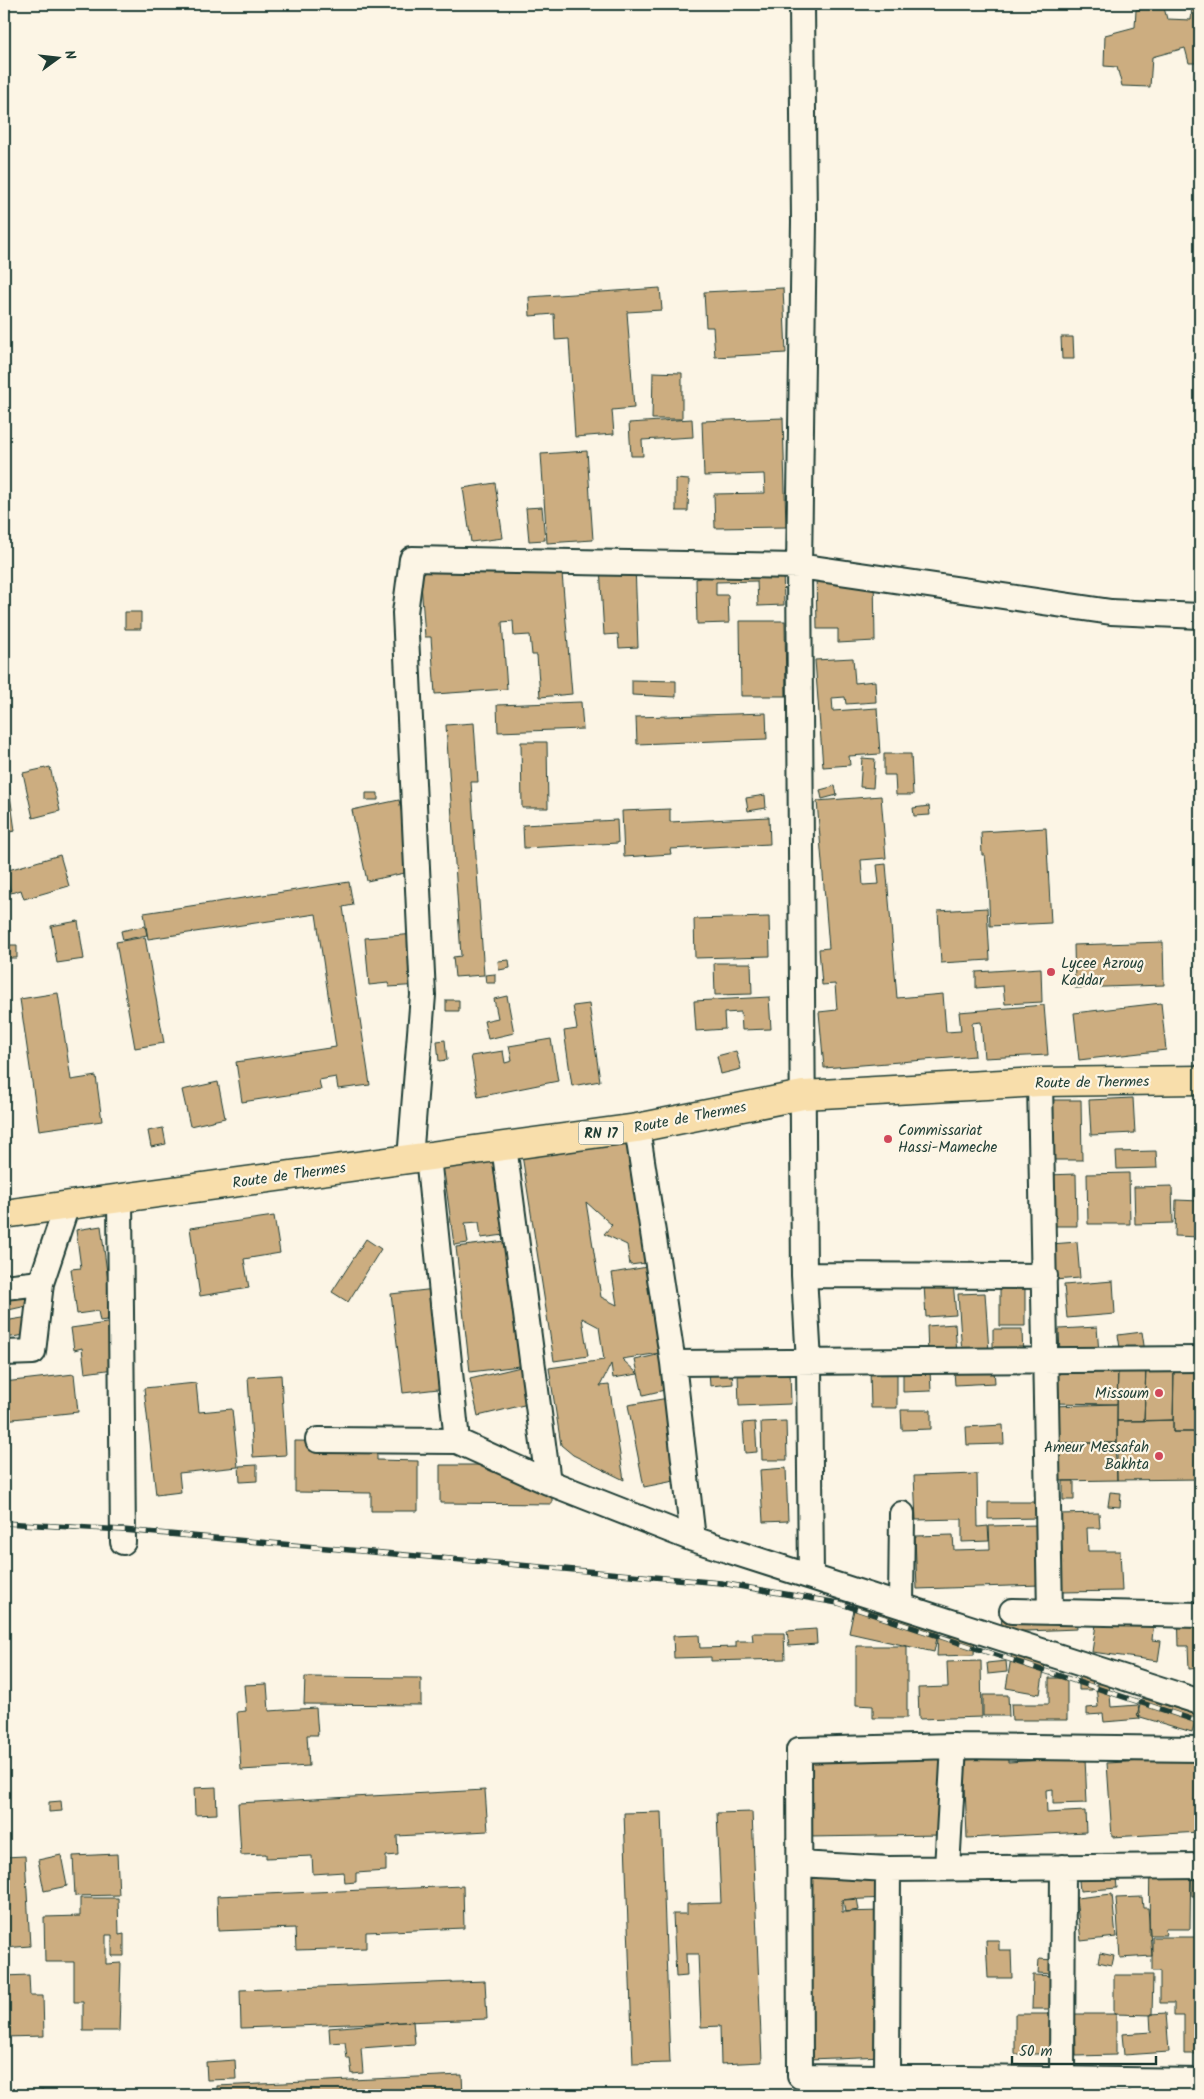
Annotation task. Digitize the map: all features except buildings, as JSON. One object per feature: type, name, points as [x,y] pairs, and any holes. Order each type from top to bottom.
[{"type":"main road","name":"Route de Thermes","points":[[4,1214],[637,1128],[803,1095],[1040,1082],[1200,1080]]},
{"type":"street","points":[[802,4],[804,222],[799,566],[804,1275],[809,1362],[811,1576]]},
{"type":"street","points":[[457,1441],[419,1158],[423,995],[405,613],[412,559],[799,566],[1111,612],[1200,616]]},
{"type":"street","points":[[1040,1082],[1050,1612]]},
{"type":"street","points":[[637,1128],[673,1363],[693,1539]]},
{"type":"street","points":[[504,1146],[548,1482]]},
{"type":"street","points":[[120,1198],[123,1542]]},
{"type":"street","points":[[4,1353],[33,1352],[41,1283],[67,1205]]},
{"type":"street","points":[[804,1275],[1045,1276]]},
{"type":"street","points":[[4,1287],[41,1283]]},
{"type":"street","points":[[673,1363],[1200,1359]]},
{"type":"street","points":[[318,1440],[457,1441],[548,1482],[693,1539],[1200,1702]]},
{"type":"street","points":[[901,1605],[902,1514]]},
{"type":"street","points":[[1012,1611],[1200,1615]]},
{"type":"street","points":[[1200,1749],[954,1746],[798,1750],[800,2076],[1200,2081]]},
{"type":"street","points":[[947,1868],[954,1746]]},
{"type":"street","points":[[799,1864],[888,1869],[1200,1866]]},
{"type":"street","points":[[1062,2079],[1063,1867]]},
{"type":"street","points":[[887,2077],[888,1869]]},
{"type":"railway","points":[[4,1523],[123,1530],[721,1583],[838,1603],[1200,1722]]},
{"type":"place","name":"Lycee Azroug Kaddar","points":[[1051,972]]},
{"type":"place","name":"Commissariat Hassi-Mameche","points":[[888,1139]]},
{"type":"place","name":"Missoum","points":[[1159,1393]]},
{"type":"place","name":"Ameur Messafah Bakhta","points":[[1159,1456]]}]
